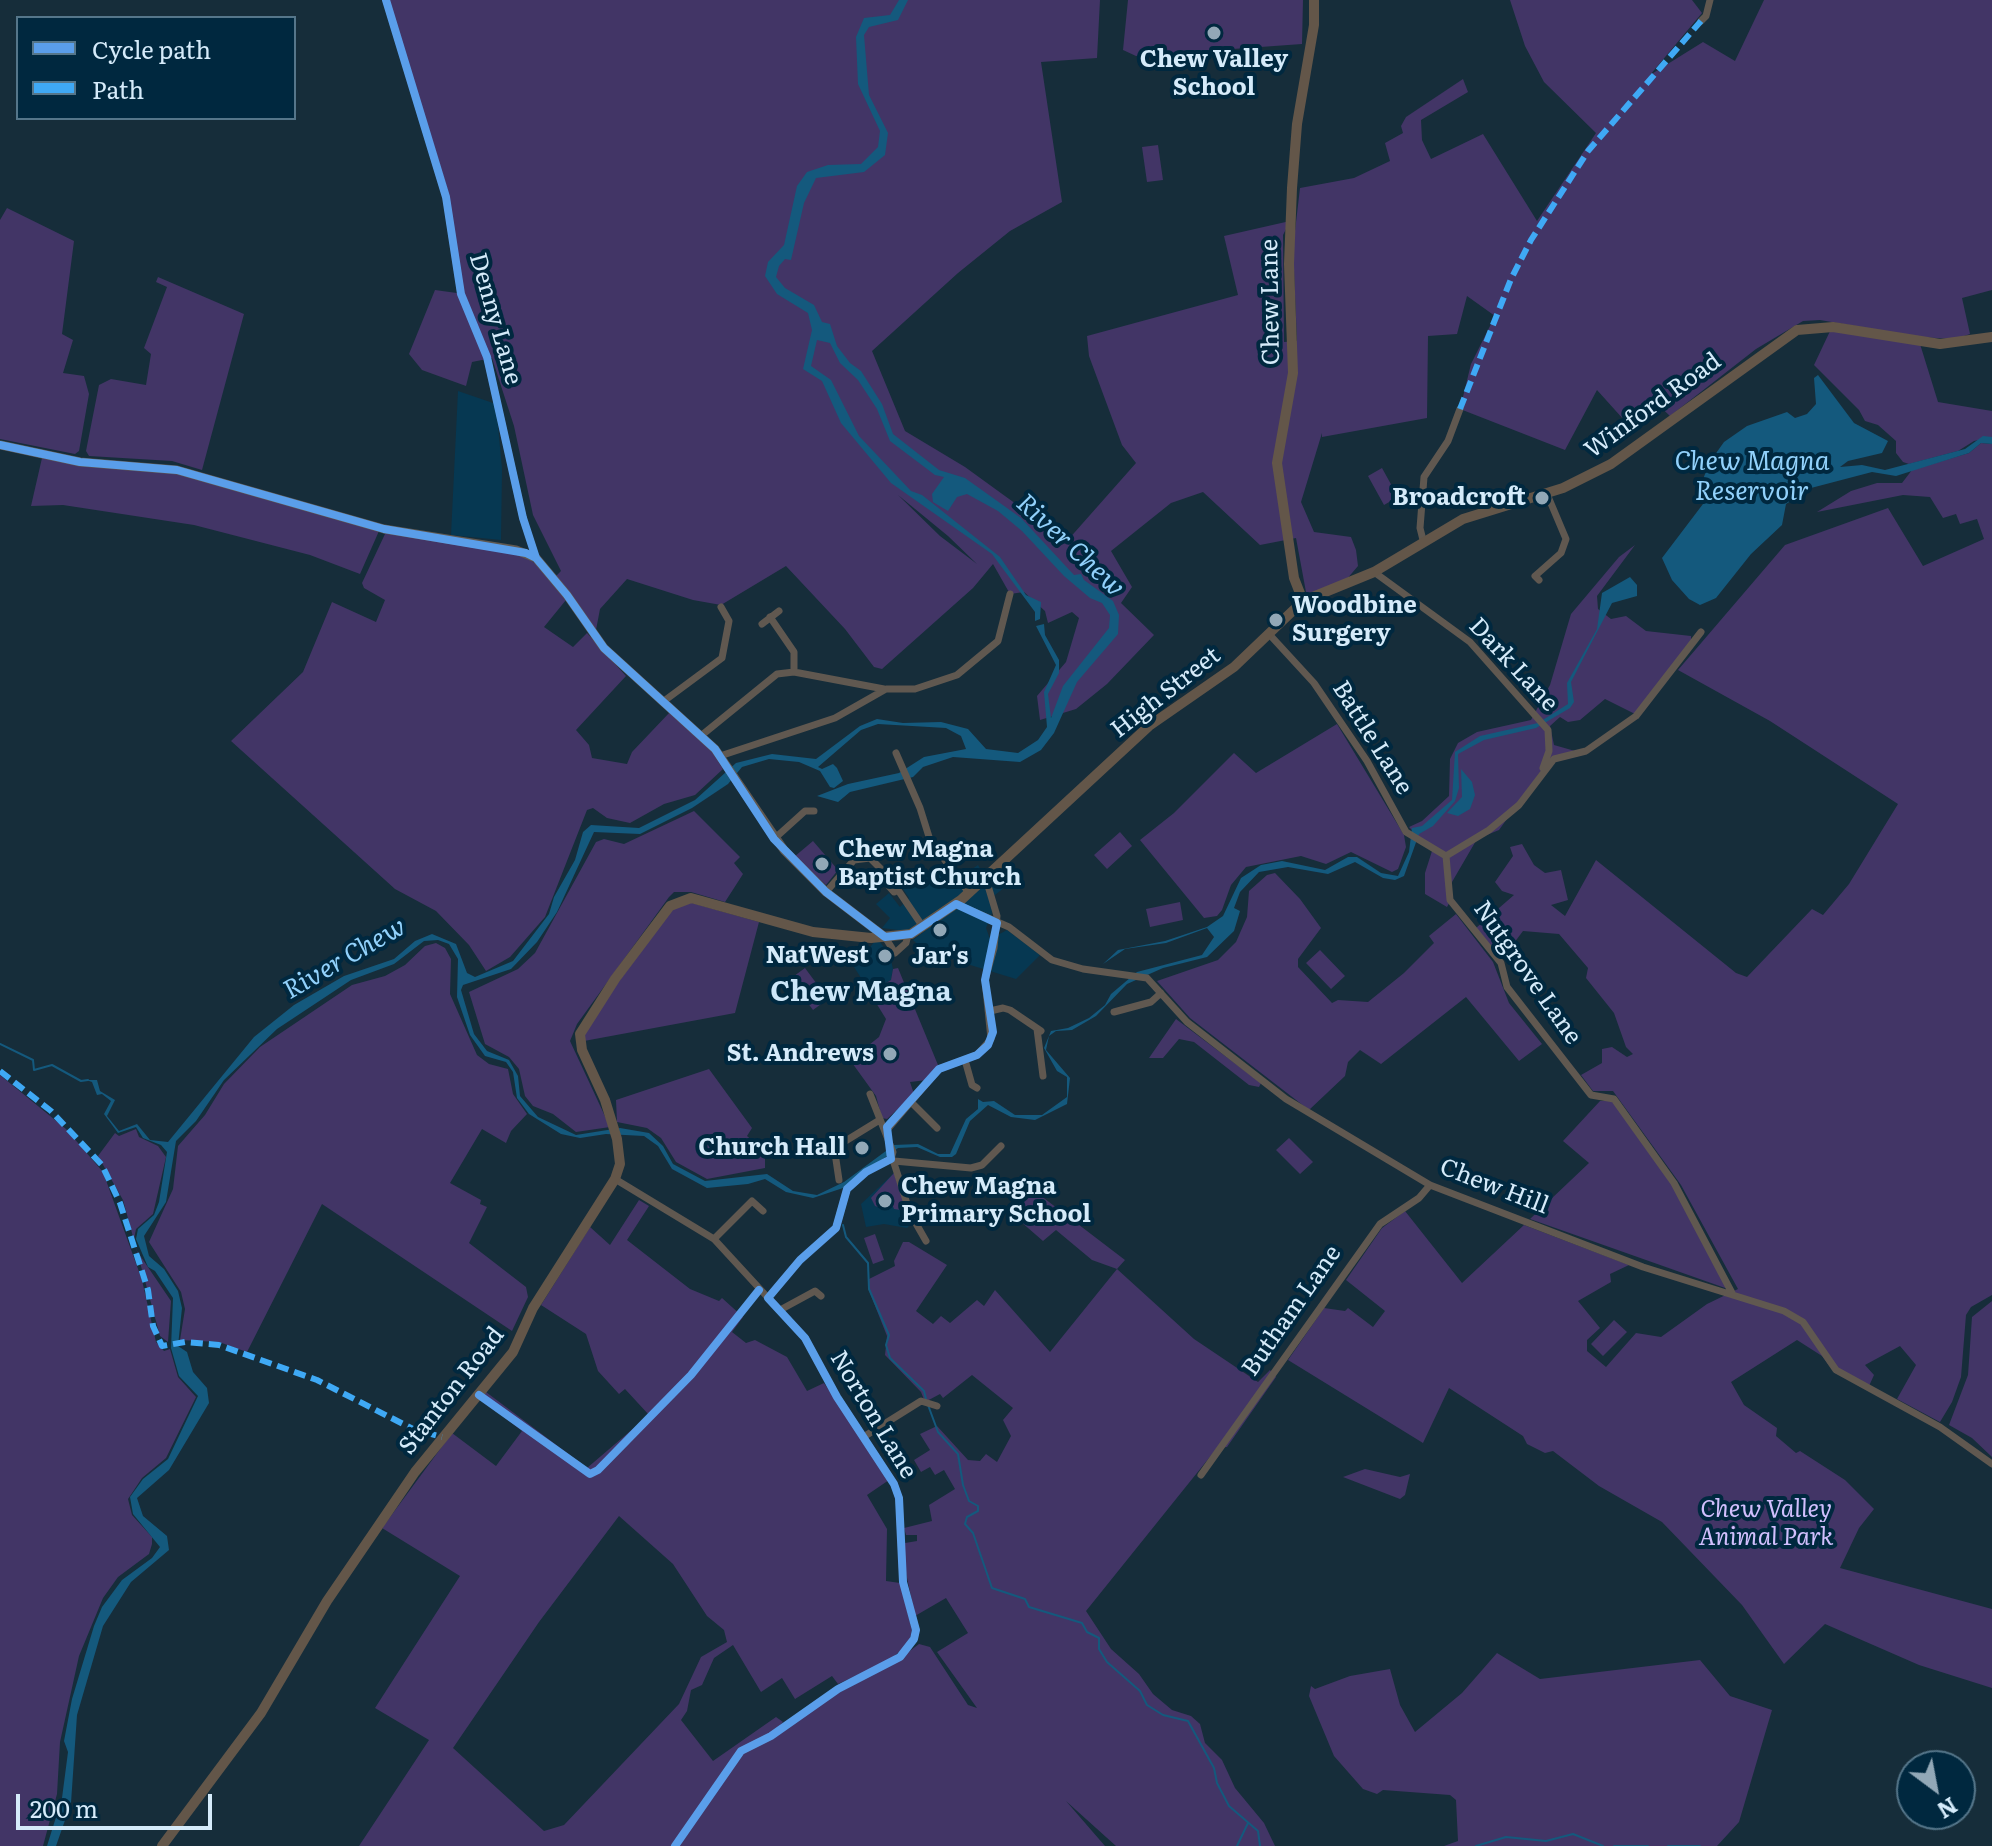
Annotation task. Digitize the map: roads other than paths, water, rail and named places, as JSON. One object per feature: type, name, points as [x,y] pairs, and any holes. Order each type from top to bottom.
[{"type":"main road","name":"Chew Lane","points":[[1303,601],[1294,578],[1277,463],[1293,373],[1289,264],[1292,196],[1297,123],[1314,25],[1314,0]]},
{"type":"main road","name":"Winford Road","points":[[1303,601],[1374,572],[1423,540],[1472,515],[1547,494],[1619,458],[1797,330],[1833,327],[1940,344],[1992,337]]},
{"type":"main road","name":"High Street","points":[[908,935],[956,904],[986,879],[1149,726],[1234,667],[1303,601]]},
{"type":"main road","name":"Stanton Road","points":[[162,1846],[261,1713],[327,1601],[407,1483],[513,1352],[533,1308],[615,1179],[620,1164],[617,1139],[582,1050],[580,1034],[615,979],[676,901],[691,898],[709,902],[813,932],[885,937]]},
{"type":"main road","points":[[885,937],[908,935]]},
{"type":"street","name":"Denny Lane","points":[[386,0],[446,197],[461,294],[487,357],[523,518],[536,558]]},
{"type":"street","points":[[1701,21],[1706,16],[1710,0]]},
{"type":"street","points":[[1423,540],[1420,528],[1424,477],[1448,441],[1460,409]]},
{"type":"street","points":[[0,445],[80,462],[177,470],[384,529],[516,550],[536,558],[567,595],[595,638],[702,735],[720,756],[774,839],[826,892],[885,937],[895,953],[906,943],[908,935]]},
{"type":"street","points":[[1535,576],[1559,555],[1566,539],[1547,494]]},
{"type":"street","name":"Dark Lane","points":[[1374,572],[1470,642],[1548,730],[1549,751],[1541,774]]},
{"type":"street","points":[[702,735],[765,680],[794,672],[886,689],[915,689],[954,672],[998,641],[1010,594]]},
{"type":"street","points":[[664,701],[722,658],[729,621],[721,607]]},
{"type":"street","points":[[762,624],[779,611]]},
{"type":"street","points":[[770,617],[794,652],[794,672]]},
{"type":"street","points":[[1446,856],[1499,822],[1519,805],[1554,759],[1586,751],[1636,716],[1701,632]]},
{"type":"street","name":"Battle Lane","points":[[1269,634],[1314,683],[1367,761],[1406,832],[1446,856]]},
{"type":"street","points":[[720,756],[835,718],[886,689]]},
{"type":"street","points":[[896,753],[930,840],[969,893]]},
{"type":"street","points":[[774,839],[805,811],[814,811]]},
{"type":"street","name":"Nutgrove Lane","points":[[1446,856],[1450,900],[1501,963],[1507,987],[1591,1095],[1614,1099],[1674,1183],[1732,1293]]},
{"type":"street","points":[[826,892],[854,860],[870,858],[882,868],[887,875],[883,880],[894,892],[898,890],[923,927]]},
{"type":"street","points":[[886,1131],[942,1067],[983,1051],[991,1039],[985,980],[997,923],[986,879]]},
{"type":"street","name":"Chew Hill","points":[[956,904],[1014,931],[1052,960],[1151,981],[1187,1022],[1295,1106],[1430,1185],[1643,1267],[1784,1311],[1803,1322],[1836,1370],[1940,1427],[1992,1464]]},
{"type":"street","points":[[1114,1012],[1124,1014],[1151,1002],[1161,993]]},
{"type":"street","points":[[990,1011],[1010,1010],[1039,1030],[1043,1076]]},
{"type":"street","points":[[965,1060],[972,1085],[977,1088]]},
{"type":"street","points":[[870,1094],[878,1121],[886,1131],[910,1213],[926,1241]]},
{"type":"street","points":[[910,1101],[927,1124],[937,1128]]},
{"type":"street","points":[[839,1180],[835,1153],[839,1145],[878,1121]]},
{"type":"street","points":[[768,1298],[800,1260],[836,1228],[847,1189],[892,1154],[971,1168],[995,1158],[1001,1146]]},
{"type":"street","name":"Norton Lane","points":[[615,1179],[714,1239],[805,1338],[899,1498],[903,1582],[916,1630],[914,1639],[900,1657],[838,1689],[771,1736],[741,1751],[675,1846]]},
{"type":"street","name":"Butham Lane","points":[[1201,1475],[1380,1224],[1419,1198],[1430,1185]]},
{"type":"street","points":[[714,1239],[752,1201],[763,1211]]},
{"type":"street","points":[[780,1310],[815,1291],[821,1296]]},
{"type":"street","points":[[865,1436],[922,1402],[934,1405]]},
{"type":"water","points":[[899,0],[908,0],[898,20],[869,27],[864,35],[869,95],[888,133],[885,155],[864,172],[816,178],[804,203],[791,260],[785,259],[776,277],[785,288],[814,305],[822,322],[830,324],[837,346],[861,371],[882,404],[893,434],[939,470],[965,478],[1021,518],[1074,575],[1081,574],[1084,580],[1113,601],[1119,615],[1118,634],[1077,682],[1054,733],[1041,750],[1020,762],[953,757],[923,767],[913,777],[850,792],[838,802],[817,796],[848,784],[899,773],[924,757],[966,749],[961,736],[946,728],[878,724],[861,730],[818,767],[822,769],[833,764],[837,768],[843,781],[834,788],[830,787],[820,771],[799,762],[769,759],[742,767],[728,784],[692,808],[640,834],[594,832],[557,912],[537,942],[511,969],[463,985],[461,990],[474,1034],[487,1051],[509,1060],[518,1076],[520,1096],[538,1117],[576,1135],[620,1128],[649,1133],[663,1146],[673,1164],[705,1181],[767,1174],[793,1191],[817,1195],[844,1182],[894,1145],[918,1144],[938,1154],[950,1154],[966,1119],[978,1109],[978,1099],[994,1101],[1015,1115],[1042,1115],[1067,1097],[1067,1077],[1057,1071],[1044,1048],[1051,1031],[1068,1028],[1089,1018],[1137,972],[1202,955],[1214,937],[1207,928],[1166,943],[1125,949],[1103,964],[1118,950],[1165,941],[1207,927],[1223,916],[1241,878],[1261,865],[1282,861],[1325,870],[1348,857],[1357,857],[1381,873],[1398,876],[1409,852],[1412,828],[1422,826],[1452,800],[1455,752],[1480,736],[1538,723],[1568,704],[1567,683],[1597,629],[1602,593],[1630,577],[1637,585],[1637,596],[1612,603],[1571,682],[1574,702],[1570,708],[1536,728],[1484,740],[1458,754],[1459,788],[1455,801],[1433,826],[1419,834],[1404,876],[1395,880],[1383,878],[1355,862],[1328,874],[1288,867],[1259,872],[1240,892],[1234,908],[1240,911],[1234,931],[1207,957],[1163,968],[1127,984],[1096,1016],[1072,1030],[1056,1031],[1049,1036],[1046,1050],[1070,1078],[1067,1104],[1035,1120],[1011,1117],[988,1105],[970,1121],[952,1157],[940,1157],[917,1147],[898,1148],[843,1188],[813,1198],[786,1192],[765,1179],[707,1188],[672,1169],[658,1146],[644,1136],[606,1134],[580,1138],[561,1134],[529,1114],[517,1098],[513,1072],[506,1062],[485,1056],[470,1035],[457,997],[458,959],[449,944],[438,940],[424,941],[394,964],[351,980],[277,1029],[224,1080],[196,1121],[176,1141],[166,1202],[144,1236],[149,1256],[164,1269],[178,1291],[182,1308],[178,1346],[187,1352],[193,1372],[207,1388],[209,1403],[169,1470],[137,1498],[143,1516],[167,1536],[169,1550],[131,1582],[103,1626],[77,1715],[71,1803],[56,1846],[47,1846],[62,1798],[68,1752],[64,1741],[72,1699],[94,1626],[102,1607],[122,1580],[152,1558],[160,1547],[133,1514],[130,1497],[143,1479],[168,1459],[198,1396],[179,1376],[171,1348],[173,1298],[155,1271],[148,1267],[136,1239],[138,1229],[154,1215],[159,1202],[167,1152],[161,1145],[143,1138],[136,1127],[118,1133],[104,1114],[111,1101],[102,1094],[97,1095],[92,1082],[86,1080],[97,1080],[100,1091],[115,1100],[107,1116],[119,1131],[137,1124],[150,1140],[168,1142],[254,1037],[294,1005],[344,976],[394,959],[415,941],[432,934],[456,944],[467,973],[475,977],[513,961],[549,914],[554,897],[575,860],[583,832],[591,825],[639,828],[695,800],[736,763],[772,754],[816,759],[860,726],[877,719],[903,723],[941,722],[968,729],[986,749],[1018,753],[1038,740],[1047,727],[1044,692],[1056,665],[1036,626],[1044,624],[1045,635],[1059,660],[1059,673],[1048,694],[1051,718],[1063,686],[1109,628],[1110,615],[1102,603],[1090,598],[1064,576],[1022,531],[998,511],[967,494],[957,497],[948,511],[933,502],[932,494],[944,477],[935,475],[890,441],[877,409],[858,380],[840,363],[830,343],[817,340],[811,366],[831,380],[859,436],[911,491],[922,495],[1000,557],[1026,595],[1041,602],[1040,619],[1035,621],[1035,612],[992,554],[891,483],[841,423],[822,381],[803,369],[812,330],[808,313],[777,294],[765,276],[768,262],[784,245],[797,186],[807,172],[828,165],[861,164],[878,147],[880,131],[858,84],[856,37],[864,18],[890,15]]},
{"type":"water","name":"Chew Magna Reservoir","points":[[1818,375],[1854,423],[1888,441],[1882,453],[1848,461],[1840,467],[1862,465],[1885,470],[1965,449],[1983,436],[1992,437],[1992,444],[1981,443],[1969,453],[1896,476],[1872,472],[1811,488],[1786,504],[1782,525],[1751,554],[1716,598],[1700,605],[1689,599],[1672,580],[1662,558],[1706,500],[1701,485],[1709,463],[1724,442],[1747,426],[1787,412],[1795,418],[1807,414],[1816,404],[1814,378]]},
{"type":"water","points":[[1461,769],[1472,782],[1475,795],[1470,809],[1458,816],[1447,813],[1462,797]]},
{"type":"waterway","points":[[0,1044],[33,1060],[34,1070],[52,1065],[81,1081],[88,1080]]},
{"type":"waterway","points":[[843,1225],[846,1237],[868,1263],[869,1289],[889,1335],[886,1345],[890,1358],[924,1391],[926,1399]]},
{"type":"waterway","points":[[928,1405],[938,1432],[958,1454],[969,1501],[978,1506],[978,1511],[967,1517],[965,1524],[973,1533],[992,1588],[1025,1599],[1029,1607],[1082,1623],[1087,1632],[1099,1638],[1099,1649],[1107,1662],[1140,1691],[1147,1705],[1163,1715],[1188,1721],[1214,1768],[1217,1783],[1229,1806],[1258,1831],[1260,1846]]},
{"type":"waterway","points":[[1237,1846],[1248,1823]]},
{"type":"waterway","points":[[1476,1846],[1506,1837],[1546,1841],[1573,1834],[1603,1846]]},
{"type":"waterway","points":[[1614,1846],[1648,1846]]},
{"type":"waterway","points":[[1668,1846],[1700,1846]]},
{"type":"place","name":"Chew Valley School","points":[[1214,33]]},
{"type":"place","name":"Broadcroft","points":[[1542,498]]},
{"type":"place","name":"Woodbine Surgery","points":[[1276,620]]},
{"type":"place","name":"Chew Magna Baptist Church","points":[[822,864]]},
{"type":"place","name":"Jar's","points":[[940,930]]},
{"type":"place","name":"NatWest","points":[[885,956]]},
{"type":"place","name":"St. Andrews","points":[[890,1054]]},
{"type":"place","name":"Church Hall","points":[[862,1148]]},
{"type":"place","name":"Chew Magna Primary School","points":[[885,1201]]},
{"type":"district","name":"Chew Magna","points":[[861,993]]},
{"type":"water label","name":"River Chew","points":[[1070,546]]},
{"type":"water label","name":"River Chew","points":[[345,959]]},
{"type":"park label","name":"Chew Valley Animal Park","points":[[1766,1524]]}]
